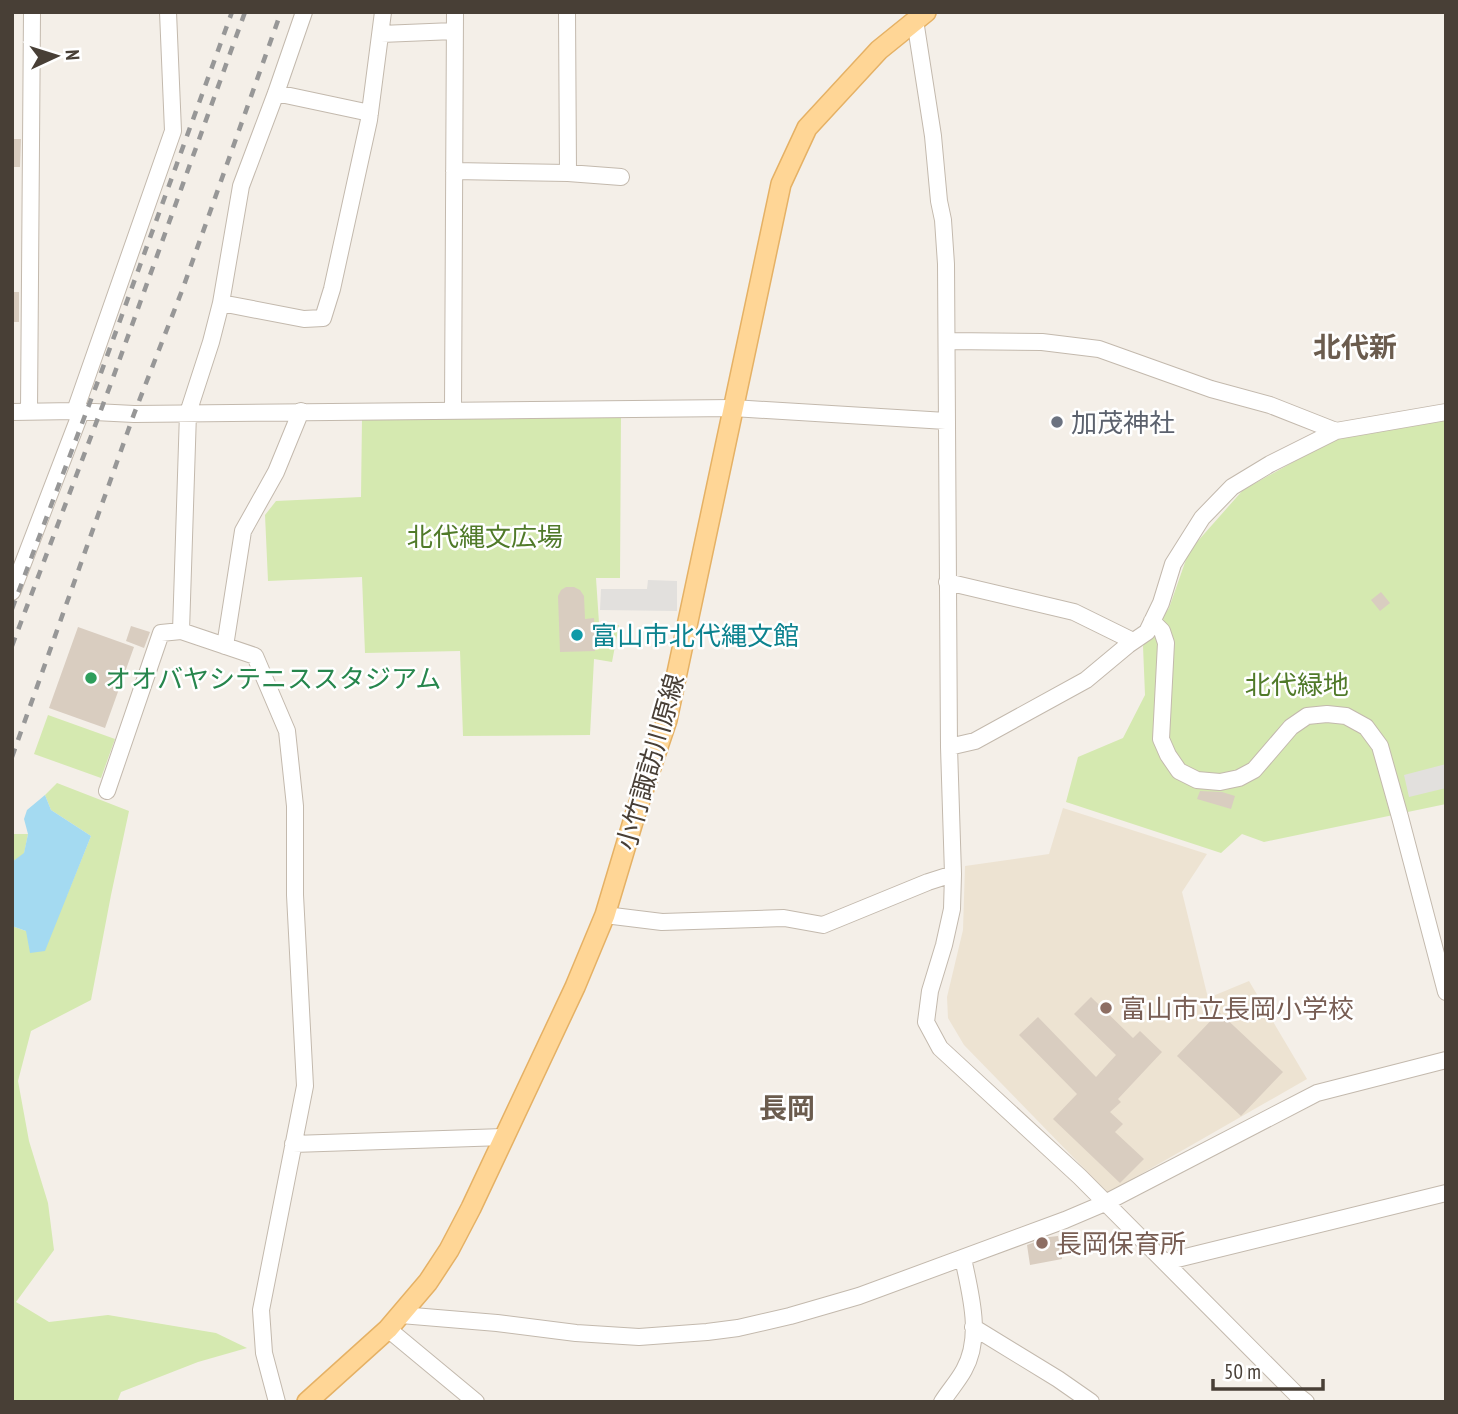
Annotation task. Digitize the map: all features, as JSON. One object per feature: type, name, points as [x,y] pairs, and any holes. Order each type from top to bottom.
[{"type":"main road","name":"小竹諏訪川原線","points":[[307,1402],[395,1322],[428,1282],[449,1250],[575,987],[605,915],[667,720],[781,184],[807,128],[879,50],[921,16]]},
{"type":"street","points":[[29,411],[32,12]]},
{"type":"street","points":[[12,592],[78,412],[173,131],[169,12]]},
{"type":"street","points":[[181,631],[188,413],[211,342],[241,186],[304,12]]},
{"type":"street","points":[[220,303],[303,319],[323,318],[332,289],[370,113],[383,12]]},
{"type":"street","points":[[453,410],[454,12]]},
{"type":"street","points":[[567,12],[568,173]]},
{"type":"street","points":[[921,16],[946,264],[948,747],[953,874],[952,909],[930,991],[926,1022],[940,1048],[1105,1203],[1306,1402]]},
{"type":"street","points":[[381,34],[454,31]]},
{"type":"street","points":[[276,93],[370,113]]},
{"type":"street","points":[[454,171],[621,177]]},
{"type":"street","points":[[947,341],[1042,342],[1099,349],[1211,388],[1270,405],[1336,431]]},
{"type":"street","points":[[12,412],[126,414],[733,408],[946,421]]},
{"type":"street","points":[[225,646],[243,531],[276,472],[301,411]]},
{"type":"street","points":[[948,747],[975,741],[1086,680],[1147,632],[1161,603],[1173,564],[1202,518],[1232,487],[1270,464],[1336,431],[1446,412]]},
{"type":"street","points":[[947,582],[1074,612],[1133,641]]},
{"type":"street","points":[[1152,621],[1161,631],[1166,643],[1161,739],[1179,771],[1197,780],[1220,782],[1239,778],[1254,770],[1290,727],[1307,716],[1346,716],[1366,727],[1380,746],[1446,992]]},
{"type":"street","points":[[107,791],[161,633],[181,631],[255,656],[288,731],[295,806],[295,895],[305,1086],[261,1310],[264,1353],[277,1402]]},
{"type":"street","points":[[605,915],[662,922],[784,918],[823,925],[953,874]]},
{"type":"street","points":[[395,1322],[497,1324],[639,1337],[738,1328],[790,1316],[859,1296],[1065,1220],[1105,1203],[1317,1093],[1446,1060]]},
{"type":"street","points":[[293,1144],[504,1137]]},
{"type":"street","points":[[1164,1262],[1446,1194]]},
{"type":"street","points":[[942,1402],[965,1370],[971,1352],[974,1316],[963,1258]]},
{"type":"street","points":[[395,1322],[476,1402]]},
{"type":"street","points":[[973,1327],[1091,1402]]},
{"type":"shaded area","points":[[648,580],[677,581],[677,611],[600,610],[601,589],[647,589]]},
{"type":"shaded area","points":[[1446,764],[1446,788],[1409,797],[1404,775]]},
{"type":"shaded area","name":"富山市立長岡小学校","points":[[1063,808],[1207,854],[1182,892],[1208,998],[1249,981],[1307,1079],[1108,1193],[964,1045],[948,1018],[947,997],[963,930],[965,866],[1049,854]]},
{"type":"green space","name":"北代縄文広場","points":[[362,418],[621,418],[620,578],[596,578],[599,623],[619,625],[612,662],[594,659],[590,735],[463,736],[460,651],[365,653],[362,577],[268,581],[265,515],[276,501],[361,497]]},
{"type":"green space","name":"北代緑地","points":[[1446,419],[1446,804],[1264,842],[1242,834],[1221,853],[1066,802],[1078,757],[1123,738],[1145,695],[1143,646],[1169,608],[1189,551],[1243,490],[1338,437]]},
{"type":"green space","points":[[48,715],[115,739],[101,778],[34,754]]},
{"type":"green space","points":[[57,783],[129,811],[91,1000],[31,1031],[18,1081],[29,1141],[48,1203],[54,1250],[16,1302],[49,1322],[108,1315],[216,1333],[247,1348],[198,1362],[121,1392],[117,1402],[12,1402],[12,926],[26,931],[67,895],[91,836],[51,810],[45,795]]},
{"type":"green space","points":[[12,834],[28,834],[24,854],[12,862]]},
{"type":"water","points":[[45,795],[51,810],[91,836],[45,951],[30,953],[26,931],[12,926],[12,862],[24,853],[28,834],[24,819],[27,810]]},
{"type":"building","points":[[12,139],[21,139],[20,167],[12,167]]},
{"type":"building","points":[[12,292],[19,292],[19,322],[12,322]]},
{"type":"building","name":"富山市北代縄文館","points":[[566,587],[580,590],[584,596],[585,619],[594,618],[595,651],[560,652],[558,596]]},
{"type":"building","points":[[1381,592],[1390,603],[1380,611],[1371,600]]},
{"type":"building","points":[[131,626],[150,632],[144,648],[126,641]]},
{"type":"building","name":"オオバヤシテニススタジアム","points":[[78,627],[134,647],[105,728],[49,708]]},
{"type":"building","points":[[1200,791],[1222,792],[1235,796],[1231,809],[1197,799]]},
{"type":"building","points":[[1091,997],[1133,1038],[1140,1031],[1162,1052],[1118,1099],[1121,1102],[1110,1112],[1123,1124],[1115,1132],[1144,1159],[1120,1183],[1053,1119],[1077,1094],[1019,1035],[1038,1017],[1096,1077],[1116,1055],[1074,1014]]},
{"type":"building","points":[[1219,1012],[1283,1072],[1241,1116],[1177,1056]]},
{"type":"building","points":[[1058,1236],[1062,1259],[1030,1265],[1027,1245]]},
{"type":"railway","points":[[12,609],[232,12]]},
{"type":"railway","points":[[12,646],[110,386],[245,12]]},
{"type":"railway","points":[[12,757],[281,12]]},
{"type":"place","name":"加茂神社","points":[[1057,422]]},
{"type":"place","name":"富山市北代縄文館","points":[[577,635]]},
{"type":"place","name":"オオバヤシテニススタジアム","points":[[91,678]]},
{"type":"place","name":"富山市立長岡小学校","points":[[1106,1008]]},
{"type":"place","name":"長岡保育所","points":[[1042,1243]]},
{"type":"district","name":"北代新","points":[[1355,346]]},
{"type":"district","name":"長岡","points":[[787,1107]]}]
